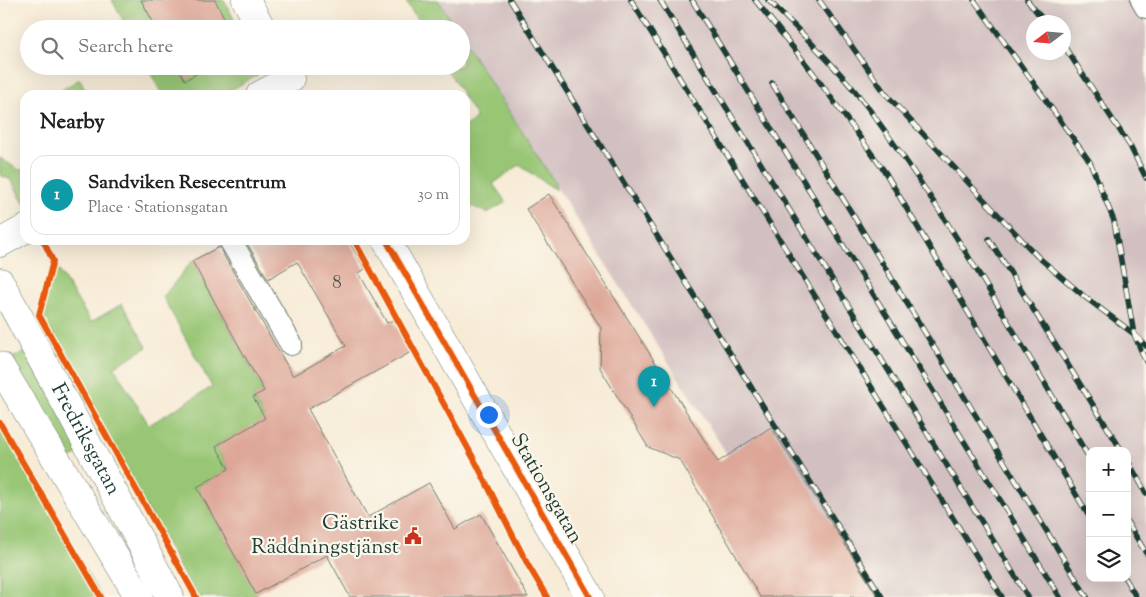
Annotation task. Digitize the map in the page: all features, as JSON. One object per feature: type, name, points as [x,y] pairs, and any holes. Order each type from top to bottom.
[{"type":"street","points":[[246,0],[257,20]]},
{"type":"street","points":[[270,90],[291,80]]},
{"type":"street","points":[[0,243],[20,232]]},
{"type":"street","name":"Stationsgatan","points":[[389,245],[590,597]]},
{"type":"street","name":"Fredriksgatan","points":[[0,282],[170,597]]},
{"type":"street","name":"Fredriksgatan","points":[[0,366],[139,597]]},
{"type":"lane","points":[[1142,0],[1146,6]]},
{"type":"lane","points":[[233,245],[291,344]]},
{"type":"shaded area","points":[[438,0],[1146,0],[1146,597],[818,597],[470,51],[470,20],[450,20]]},
{"type":"green space","points":[[112,0],[224,0],[234,20],[123,20]]},
{"type":"green space","points":[[405,0],[438,0],[450,20],[417,20]]},
{"type":"green space","points":[[470,51],[555,183],[556,190],[519,165],[493,184],[506,202],[487,213],[470,205],[470,123],[477,118],[470,107],[470,90],[460,90],[451,75],[470,75]]},
{"type":"green space","points":[[152,75],[258,75],[231,90],[159,90]]},
{"type":"green space","points":[[80,79],[86,90],[61,90]]},
{"type":"green space","points":[[0,158],[20,170],[20,196],[11,180],[0,175]]},
{"type":"green space","points":[[53,261],[91,322],[122,304],[147,347],[114,367],[149,425],[212,387],[163,297],[192,261],[264,391],[253,397],[265,419],[216,446],[229,469],[197,487],[258,597],[196,597],[39,315]]},
{"type":"green space","points":[[36,347],[91,449],[59,463],[0,363]]},
{"type":"green space","points":[[0,423],[101,597],[0,597]]},
{"type":"building","points":[[141,0],[215,0],[225,20],[152,20]]},
{"type":"building","points":[[182,75],[194,75],[185,80]]},
{"type":"building","points":[[549,194],[718,462],[771,427],[878,597],[760,597],[680,460],[648,447],[600,368],[601,328],[526,209]]},
{"type":"building","points":[[248,245],[351,245],[365,269],[359,273],[387,323],[393,320],[411,352],[308,409],[368,517],[429,483],[455,529],[481,514],[528,597],[350,597],[327,555],[256,594],[197,487],[229,469],[216,446],[265,418],[253,397],[264,391],[192,261],[219,247],[293,376],[346,346],[297,262],[268,279]]},
{"type":"railway","points":[[510,0],[882,597]]},
{"type":"railway","points":[[631,0],[1002,597]]},
{"type":"railway","points":[[660,0],[1028,597]]},
{"type":"railway","points":[[692,0],[1060,597]]},
{"type":"railway","points":[[755,0],[814,74],[885,172],[1086,511]]},
{"type":"railway","points":[[768,0],[852,88],[906,161],[987,287],[1086,452]]},
{"type":"railway","points":[[819,0],[885,93],[1037,256],[1085,297],[1134,334],[1146,346]]},
{"type":"railway","points":[[974,0],[1090,162],[1114,221],[1134,334],[1146,362]]},
{"type":"railway","points":[[1027,0],[1039,15]]},
{"type":"railway","points":[[1071,57],[1130,146],[1146,178]]},
{"type":"railway","points":[[772,83],[1087,597]]},
{"type":"railway","points":[[989,239],[1119,447]]},
{"type":"railway","points":[[1131,466],[1146,493]]},
{"type":"railway","points":[[1131,529],[1146,553]]},
{"type":"railway","points":[[1127,582],[1136,597]]},
{"type":"cycle path","points":[[45,245],[53,261],[39,315],[196,597]]},
{"type":"cycle path","points":[[357,245],[547,597]]},
{"type":"cycle path","points":[[389,245],[590,597]]},
{"type":"cycle path","points":[[0,423],[101,597]]},
{"type":"place","name":"Sandviken Resecentrum","points":[[654,407]]},
{"type":"place","name":"Gästrike Räddningstjänst","points":[[413,536]]}]
